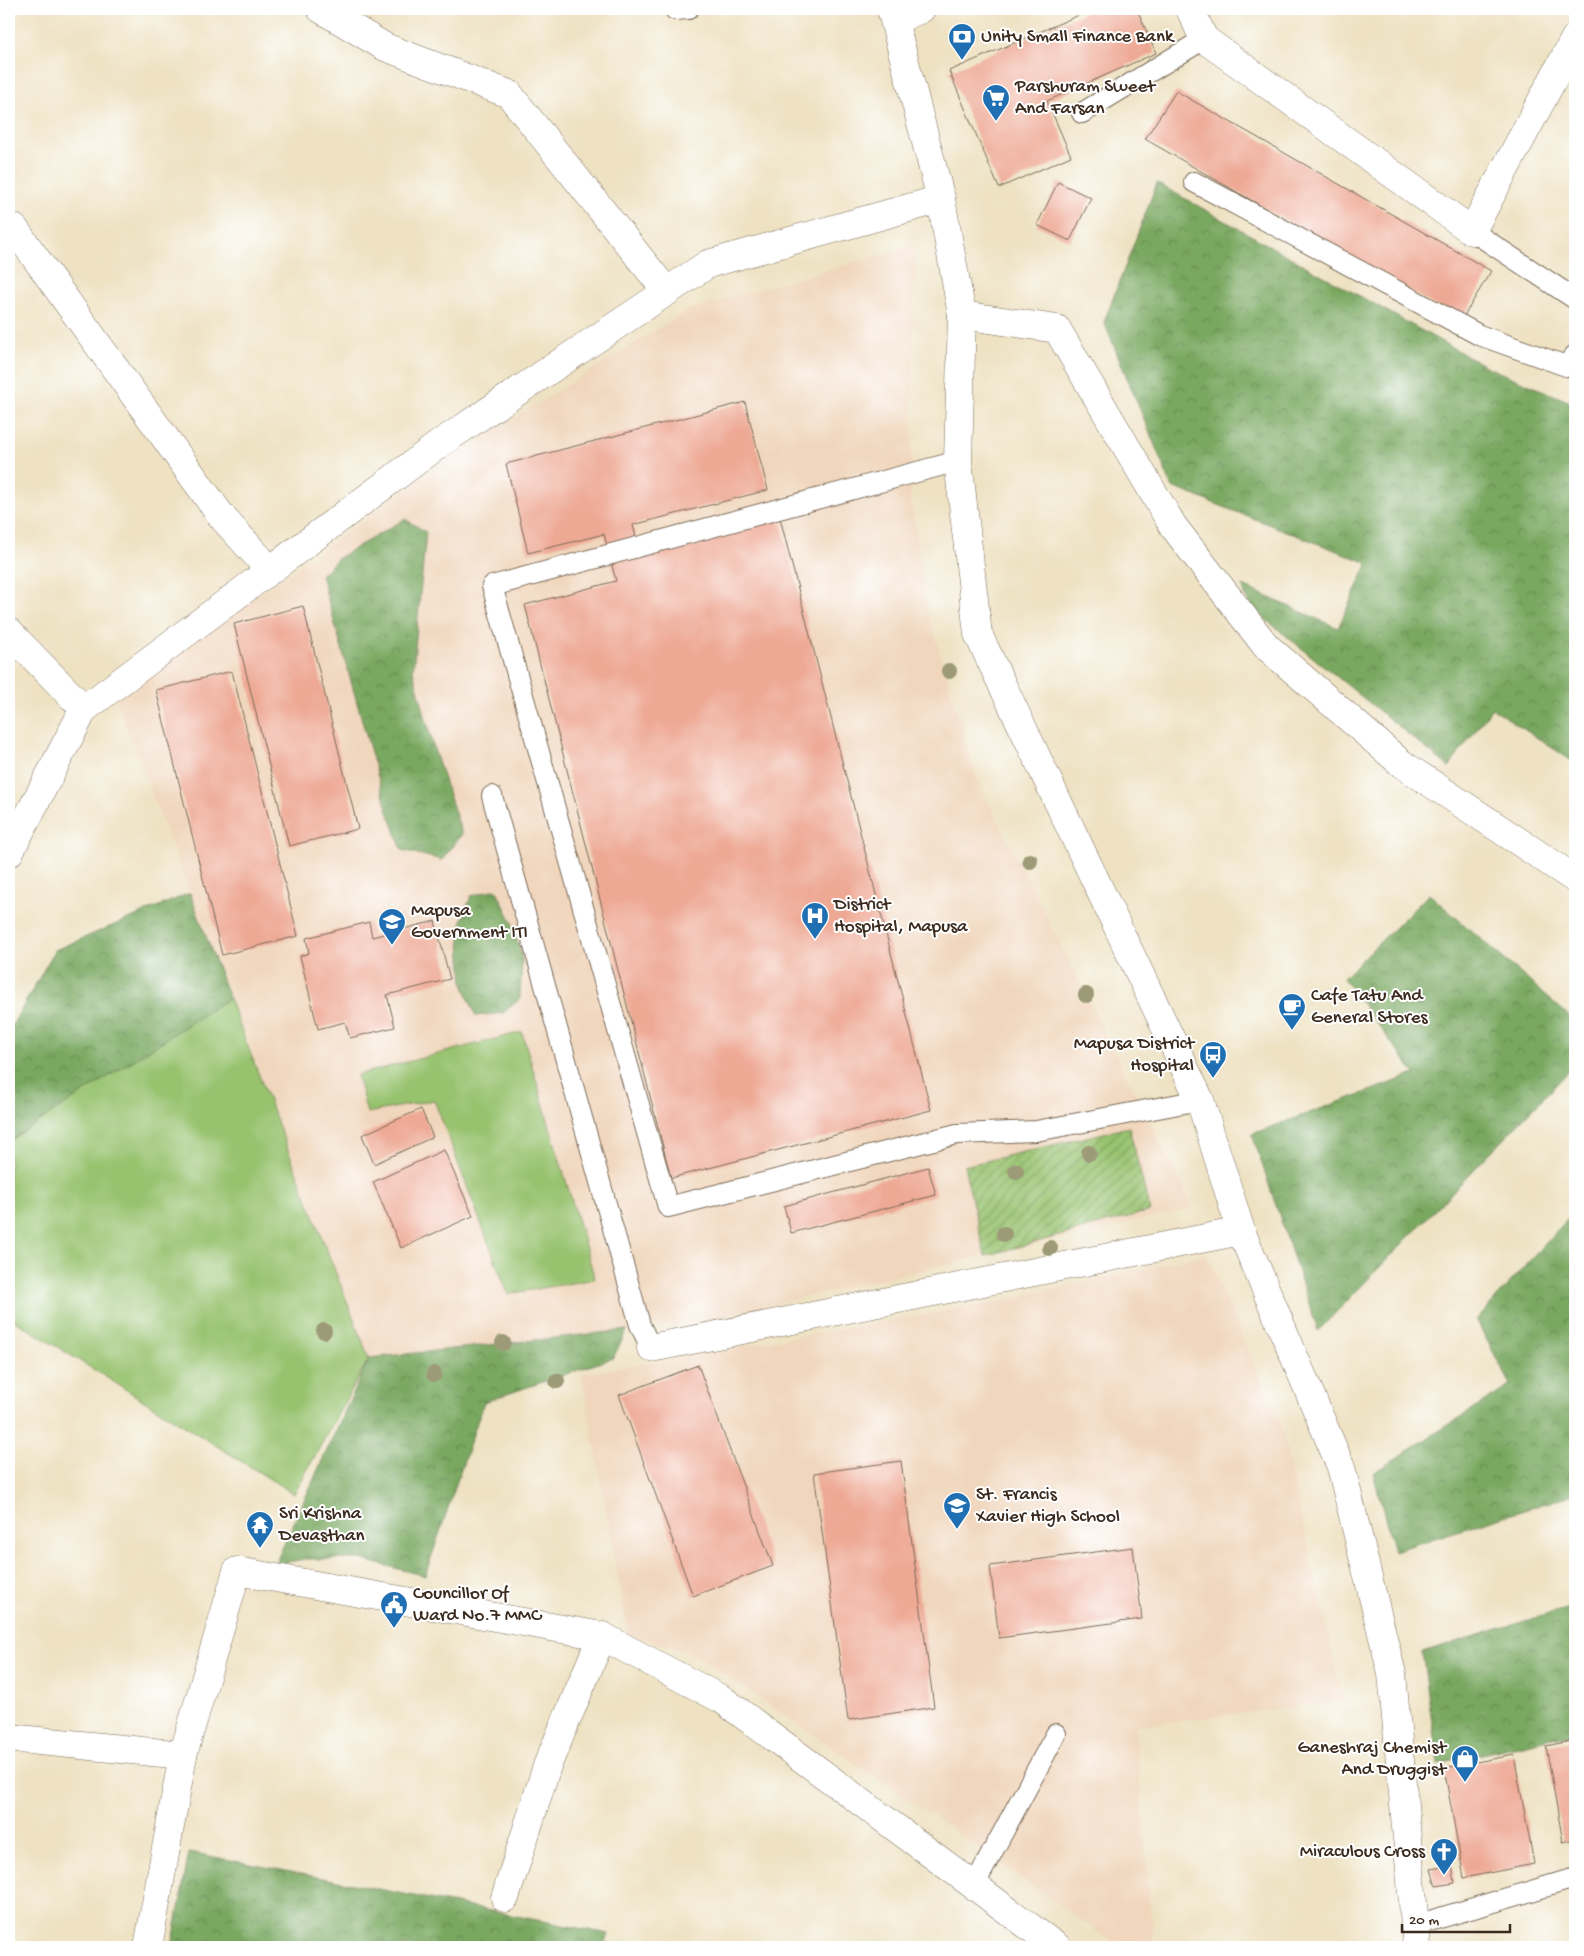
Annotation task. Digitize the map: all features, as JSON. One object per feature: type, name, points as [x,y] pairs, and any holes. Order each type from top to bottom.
[{"type":"street","points":[[321,9],[385,47],[509,94],[667,292]]},
{"type":"street","points":[[922,9],[893,15],[941,199],[962,315],[958,460],[978,634],[1200,1100],[1241,1231],[1341,1467],[1392,1674],[1416,1936]]},
{"type":"street","points":[[1190,9],[1204,38],[1472,230],[1575,38]]},
{"type":"street","points":[[9,853],[84,708],[442,442],[708,264],[941,199]]},
{"type":"street","points":[[14,228],[222,517],[270,570]]},
{"type":"street","points":[[962,315],[1057,329],[1172,526],[1266,646],[1402,764],[1575,879]]},
{"type":"street","points":[[9,632],[84,708]]},
{"type":"street","points":[[651,1348],[1241,1231]]},
{"type":"street","points":[[148,1947],[184,1755],[237,1571],[602,1636],[722,1700],[1057,1947]]},
{"type":"street","points":[[504,1898],[547,1766],[602,1636]]},
{"type":"street","points":[[9,1738],[184,1755]]},
{"type":"lane","points":[[1082,113],[1204,38]]},
{"type":"lane","points":[[1194,182],[1479,334],[1566,366],[1575,355]]},
{"type":"lane","points":[[1472,230],[1575,299]]},
{"type":"lane","points":[[958,460],[492,586],[668,1207],[957,1134],[1036,1130],[1200,1100]]},
{"type":"lane","points":[[492,796],[603,1187],[640,1325],[651,1348]]},
{"type":"lane","points":[[974,1886],[1056,1734]]},
{"type":"lane","points":[[1416,1936],[1575,1878]]},
{"type":"shaded area","name":"District Hospital, Mapusa","points":[[915,245],[911,497],[926,605],[976,777],[1193,1208],[678,1326],[640,1325],[627,1330],[369,1358],[115,698],[442,463],[688,310]]},
{"type":"shaded area","name":"St. Francis Xavier High School","points":[[1206,1254],[1281,1426],[1343,1701],[1135,1726],[1154,1947],[1120,1947],[930,1814],[694,1654],[628,1634],[582,1374],[992,1303]]},
{"type":"green space","points":[[1157,183],[1487,367],[1575,404],[1575,763],[1492,708],[1449,767],[1254,610],[1245,595],[1243,586],[1338,628],[1368,563],[1172,487],[1104,322]]},
{"type":"green space","points":[[405,519],[426,532],[413,670],[434,749],[462,834],[442,860],[402,850],[387,809],[321,575],[338,558]]},
{"type":"green space","points":[[496,889],[512,922],[522,958],[520,999],[503,1013],[476,1016],[463,984],[459,929],[471,896]]},
{"type":"green space","points":[[190,893],[229,998],[12,1139],[9,1137],[9,1031],[55,950]]},
{"type":"green space","points":[[1429,894],[1575,1021],[1575,1065],[1318,1331],[1252,1134],[1415,1074],[1343,978]]},
{"type":"green space","points":[[229,998],[369,1358],[294,1494],[9,1317],[9,1144],[12,1139]]},
{"type":"green space","points":[[522,1032],[595,1279],[508,1294],[434,1100],[367,1113],[357,1075]]},
{"type":"green space","points":[[1129,1127],[1150,1211],[985,1256],[964,1166]]},
{"type":"green space","points":[[1575,1211],[1575,1494],[1394,1551],[1373,1473],[1511,1385],[1476,1320]]},
{"type":"green space","points":[[627,1330],[613,1358],[484,1402],[425,1576],[360,1559],[306,1559],[275,1564],[369,1358]]},
{"type":"green space","points":[[1575,1606],[1575,1733],[1438,1764],[1422,1652]]},
{"type":"green space","points":[[189,1852],[609,1934],[605,1947],[172,1947]]},
{"type":"building","points":[[1093,9],[1137,9],[1156,53],[1047,101],[1071,156],[999,188],[949,71]]},
{"type":"building","points":[[1176,91],[1491,271],[1461,321],[1145,139]]},
{"type":"building","points":[[1058,182],[1091,198],[1070,241],[1037,225]]},
{"type":"building","points":[[745,402],[768,490],[633,525],[640,554],[780,518],[931,1110],[671,1178],[525,605],[616,581],[604,534],[528,553],[506,464]]},
{"type":"building","points":[[303,606],[358,829],[289,846],[234,624]]},
{"type":"building","points":[[232,671],[298,936],[222,955],[156,690]]},
{"type":"building","points":[[435,921],[450,979],[387,995],[395,1027],[350,1038],[345,1022],[318,1029],[300,956],[309,953],[306,938],[369,922],[372,937]]},
{"type":"building","points":[[421,1109],[433,1137],[374,1164],[362,1135]]},
{"type":"building","points":[[444,1150],[473,1216],[401,1248],[373,1182]]},
{"type":"building","points":[[928,1167],[936,1195],[791,1233],[784,1206]]},
{"type":"building","points":[[698,1365],[773,1566],[693,1596],[619,1395]]},
{"type":"building","points":[[901,1461],[934,1707],[848,1720],[814,1473]]},
{"type":"building","points":[[1133,1547],[1142,1619],[999,1638],[990,1566]]},
{"type":"building","points":[[1575,1740],[1575,1839],[1563,1842],[1546,1746]]},
{"type":"building","points":[[1514,1755],[1534,1864],[1464,1878],[1444,1768]]},
{"type":"building","name":"Miraculous Cross","points":[[1452,1865],[1455,1883],[1436,1886],[1431,1869]]},
{"type":"place","name":"Unity Small Finance Bank","points":[[962,61]]},
{"type":"place","name":"Parshuram Sweet And Farsan","points":[[996,122]]},
{"type":"place","name":"District Hospital, Mapusa","points":[[815,940]]},
{"type":"place","name":"Mapusa Government ITI","points":[[392,946]]},
{"type":"place","name":"Cafe Tatu And General Stores","points":[[1292,1031]]},
{"type":"place","name":"Mapusa District Hospital","points":[[1213,1079]]},
{"type":"place","name":"St. Francis Xavier High School","points":[[957,1530]]},
{"type":"place","name":"Sri Krishna Devasthan","points":[[260,1549]]},
{"type":"place","name":"Councillor Of Ward No.7 MMC","points":[[394,1629]]},
{"type":"place","name":"Ganeshraj Chemist And Druggist","points":[[1465,1783]]},
{"type":"place","name":"Miraculous Cross","points":[[1444,1876]]}]
